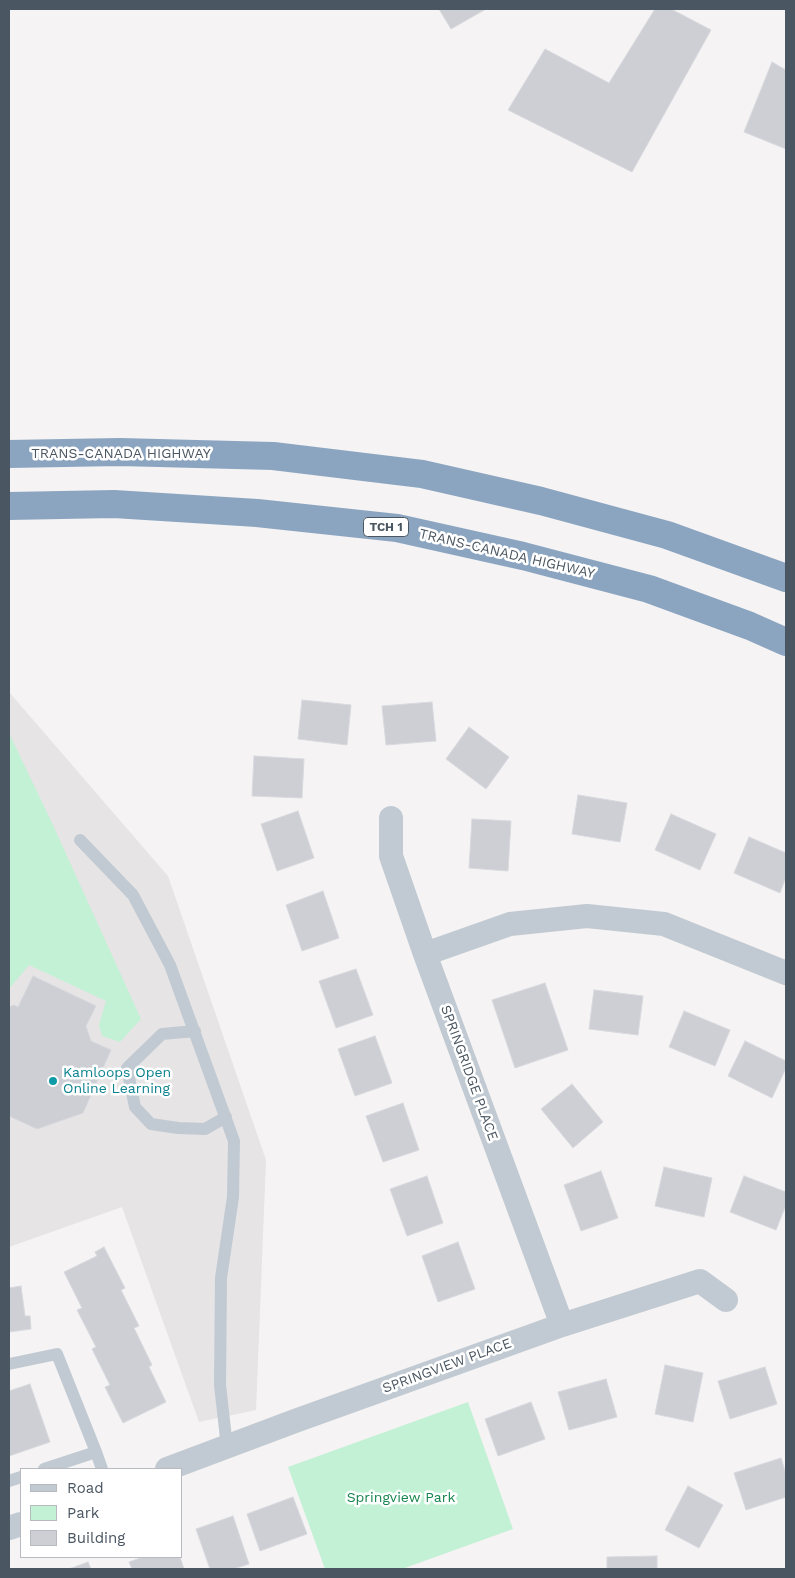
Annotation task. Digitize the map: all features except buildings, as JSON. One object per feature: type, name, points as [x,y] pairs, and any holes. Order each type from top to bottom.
[{"type":"highway","name":"TRANS-CANADA HIGHWAY","points":[[9,454],[120,452],[273,456],[422,474],[541,501],[667,535],[786,578]]},
{"type":"highway","name":"TRANS-CANADA HIGHWAY","points":[[9,506],[123,505],[257,513],[397,528],[523,556],[649,590],[750,626],[786,642]]},
{"type":"street","name":"SPRINGRIDGE PLACE","points":[[391,818],[391,856],[425,954],[562,1325]]},
{"type":"street","points":[[425,954],[510,924],[587,916],[664,924],[786,974]]},
{"type":"street","name":"SPRINGVIEW PLACE","points":[[170,1468],[562,1325],[700,1282],[726,1300]]},
{"type":"lane","points":[[80,840],[133,896],[170,965],[234,1141],[233,1197],[221,1278],[220,1385],[227,1447]]},
{"type":"lane","points":[[195,1030],[162,1034],[127,1068],[135,1107],[151,1124],[178,1128],[205,1129],[226,1117]]},
{"type":"lane","points":[[9,1364],[57,1354],[102,1468]]},
{"type":"lane","points":[[47,1468],[96,1452]]},
{"type":"shaded area","points":[[9,692],[168,876],[266,1160],[256,1410],[199,1422],[122,1207],[9,1247]]},
{"type":"green space","points":[[9,733],[141,1019],[120,1042],[102,1036],[99,1025],[106,1001],[29,965],[9,989]]},
{"type":"green space","name":"Springview Park","points":[[468,1402],[513,1529],[402,1569],[325,1569],[288,1467]]},
{"type":"place","name":"Kamloops Open Online Learning","points":[[53,1081]]}]
